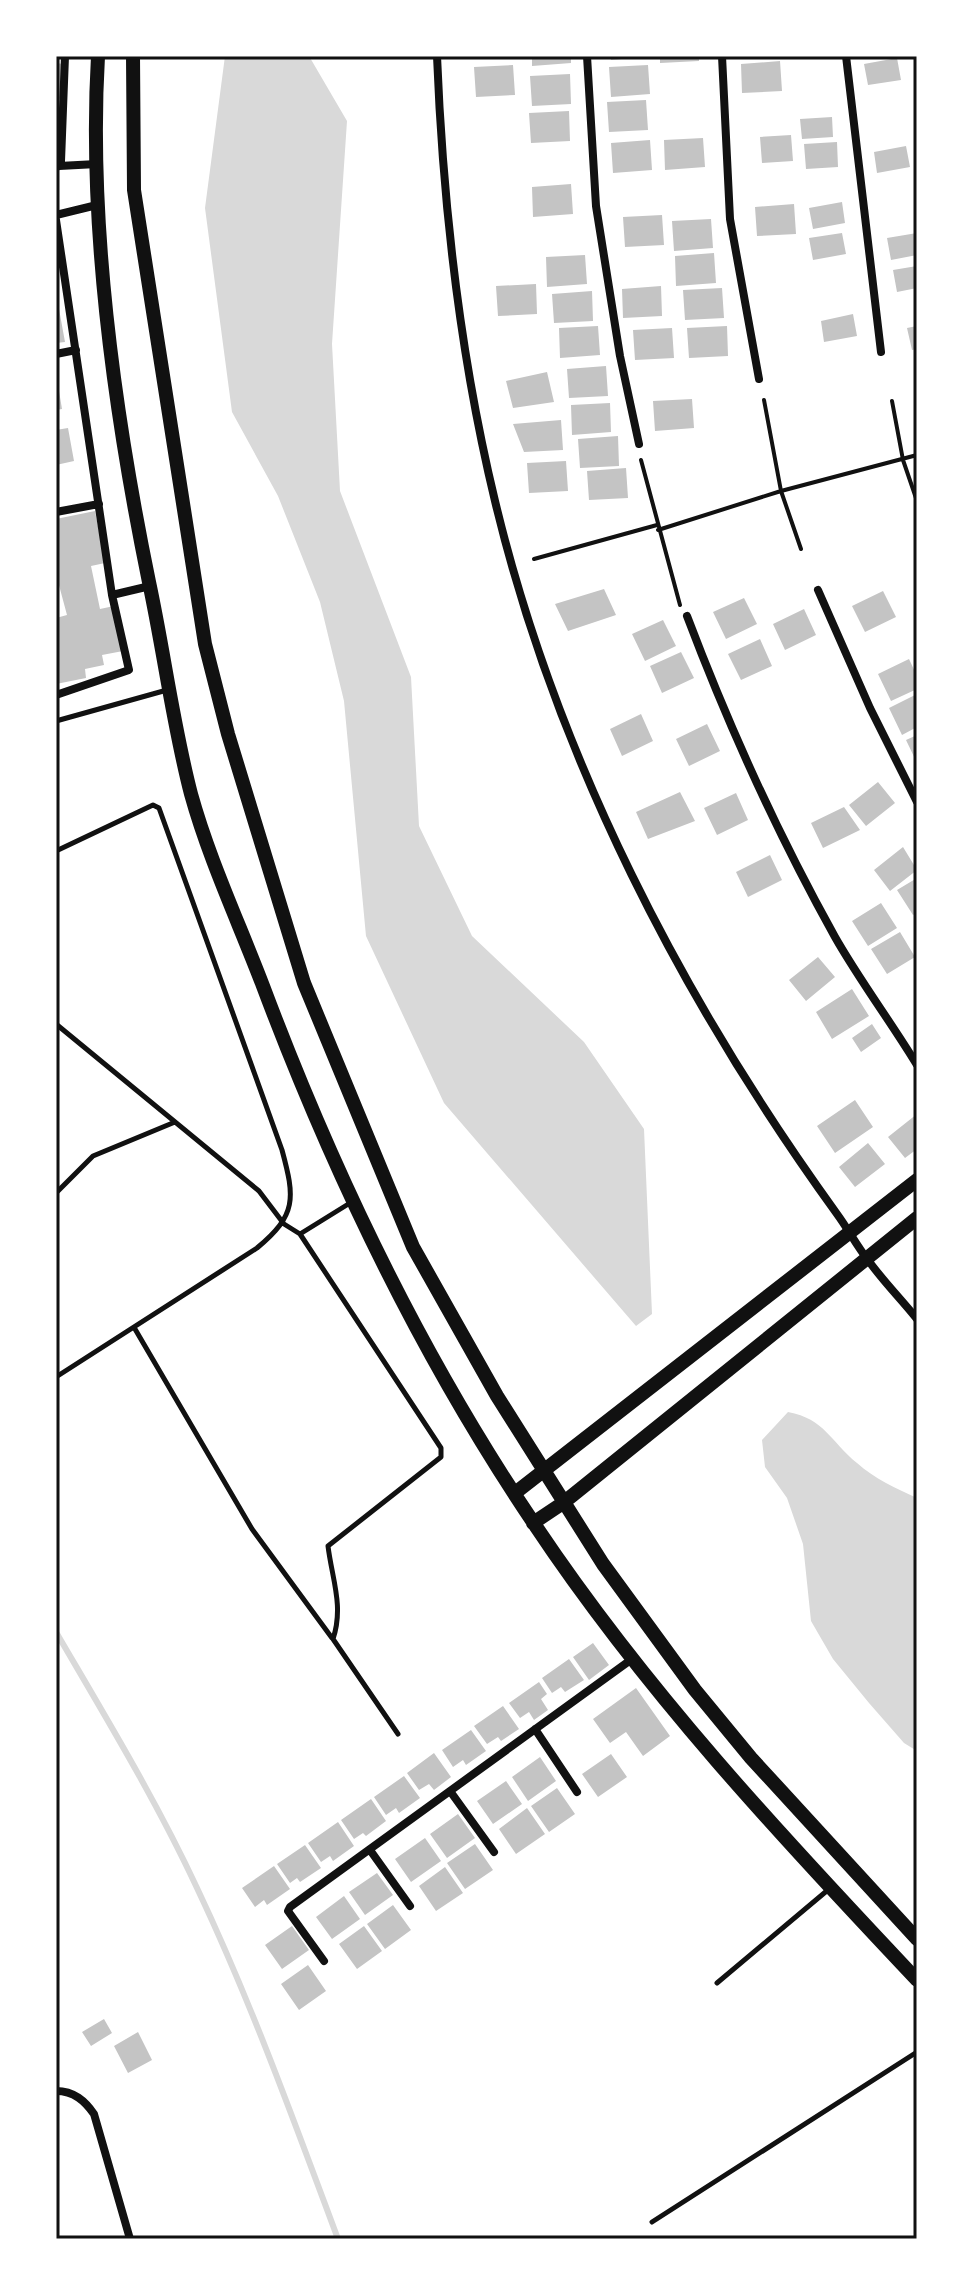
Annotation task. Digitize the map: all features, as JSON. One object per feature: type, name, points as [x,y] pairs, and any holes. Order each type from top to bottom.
[{"type":"street","points":[[65,56],[58,167],[97,164]]},
{"type":"street","points":[[98,56],[97,205],[118,395],[150,586],[192,795],[288,1052],[351,1202],[448,1384],[533,1523],[632,1659],[729,1776],[917,1980]]},
{"type":"street","points":[[133,56],[134,190],[205,644],[232,748],[304,983],[413,1247],[563,1503],[695,1690],[751,1758],[917,1939]]},
{"type":"street","points":[[437,56],[442,175],[463,334],[495,501],[533,634],[586,775],[658,928],[716,1034],[784,1140],[867,1259],[917,1319]]},
{"type":"street","points":[[587,56],[596,206],[620,356],[639,444]]},
{"type":"street","points":[[722,56],[730,219],[759,379]]},
{"type":"street","points":[[846,56],[881,352]]},
{"type":"street","points":[[56,695],[129,670],[112,595],[56,217],[97,205]]},
{"type":"street","points":[[56,354],[76,350]]},
{"type":"street","points":[[56,512],[99,504]]},
{"type":"street","points":[[112,595],[150,586]]},
{"type":"street","points":[[818,590],[870,708],[917,802]]},
{"type":"street","points":[[687,616],[728,723],[786,846],[837,940],[917,1065]]},
{"type":"street","points":[[515,1493],[917,1180]]},
{"type":"street","points":[[533,1523],[563,1503],[917,1218]]},
{"type":"street","points":[[324,1961],[288,1911],[632,1659]]},
{"type":"street","points":[[535,1729],[577,1792]]},
{"type":"street","points":[[450,1791],[494,1852]]},
{"type":"street","points":[[370,1850],[410,1906]]},
{"type":"street","points":[[56,2091],[65,2091],[85,2101],[94,2114],[130,2239]]},
{"type":"lane","points":[[56,721],[171,689]]},
{"type":"lane","points":[[56,851],[153,805],[159,808],[282,1150],[290,1195],[284,1224],[257,1248],[56,1377]]},
{"type":"lane","points":[[56,1024],[259,1191],[284,1224],[300,1234],[441,1448],[441,1457],[328,1546],[332,1580],[340,1604],[333,1639]]},
{"type":"lane","points":[[56,1193],[93,1156],[175,1122]]},
{"type":"lane","points":[[300,1234],[351,1202]]},
{"type":"lane","points":[[135,1329],[252,1529],[398,1734]]},
{"type":"lane","points":[[717,1983],[830,1888]]},
{"type":"lane","points":[[652,2222],[917,2052]]},
{"type":"path","points":[[764,400],[781,491],[801,549]]},
{"type":"path","points":[[892,401],[903,460],[917,501]]},
{"type":"path","points":[[534,559],[917,455]]},
{"type":"path","points":[[641,460],[680,607]]},
{"type":"shaded area","points":[[225,56],[309,56],[347,121],[332,344],[340,491],[411,677],[419,826],[472,936],[584,1042],[644,1129],[652,1314],[636,1326],[444,1103],[366,936],[344,701],[320,602],[278,496],[232,412],[205,208]]},
{"type":"shaded area","points":[[788,1412],[819,1425],[864,1469],[917,1498],[917,1751],[904,1743],[833,1659],[811,1621],[803,1544],[787,1498],[765,1467],[762,1440]]},
{"type":"building","points":[[532,56],[571,56],[571,63],[532,66]]},
{"type":"building","points":[[611,56],[633,56],[633,58],[611,60]]},
{"type":"building","points":[[660,56],[699,56],[699,61],[660,63]]},
{"type":"building","points":[[897,58],[901,80],[868,85],[864,64]]},
{"type":"building","points":[[780,61],[782,91],[742,93],[741,64]]},
{"type":"building","points":[[56,63],[63,64],[62,99],[56,98]]},
{"type":"building","points":[[513,65],[515,95],[476,97],[474,67]]},
{"type":"building","points":[[648,65],[650,94],[611,97],[609,67]]},
{"type":"building","points":[[570,74],[571,104],[532,106],[530,76]]},
{"type":"building","points":[[646,100],[648,130],[609,132],[607,102]]},
{"type":"building","points":[[56,108],[62,108],[61,143],[56,143]]},
{"type":"building","points":[[569,111],[570,141],[531,143],[529,113]]},
{"type":"building","points":[[832,117],[833,137],[802,139],[800,119]]},
{"type":"building","points":[[791,135],[793,161],[762,163],[760,137]]},
{"type":"building","points":[[703,138],[705,167],[665,170],[664,140]]},
{"type":"building","points":[[650,140],[652,170],[613,173],[611,143]]},
{"type":"building","points":[[837,142],[838,167],[806,169],[804,144]]},
{"type":"building","points":[[906,146],[910,167],[877,173],[874,152]]},
{"type":"building","points":[[571,184],[573,214],[533,217],[532,187]]},
{"type":"building","points":[[842,202],[845,223],[813,229],[809,208]]},
{"type":"building","points":[[794,204],[796,234],[757,236],[755,207]]},
{"type":"building","points":[[662,215],[664,245],[625,247],[623,217]]},
{"type":"building","points":[[711,219],[713,248],[674,251],[672,221]]},
{"type":"building","points":[[842,233],[846,254],[813,260],[809,238]]},
{"type":"building","points":[[917,233],[917,255],[891,260],[887,238]]},
{"type":"building","points":[[714,253],[716,283],[676,286],[675,256]]},
{"type":"building","points":[[585,255],[587,284],[547,287],[546,257]]},
{"type":"building","points":[[917,266],[917,288],[897,292],[893,270]]},
{"type":"building","points":[[536,284],[537,314],[498,316],[496,286]]},
{"type":"building","points":[[661,286],[662,316],[623,318],[622,289]]},
{"type":"building","points":[[722,288],[724,318],[685,320],[683,290]]},
{"type":"building","points":[[592,291],[593,321],[554,323],[552,294]]},
{"type":"building","points":[[59,309],[65,342],[56,343],[56,310]]},
{"type":"building","points":[[853,314],[857,336],[824,342],[821,321]]},
{"type":"building","points":[[598,326],[600,355],[560,358],[559,328]]},
{"type":"building","points":[[727,326],[728,356],[689,358],[687,328]]},
{"type":"building","points":[[917,326],[917,349],[912,350],[907,328]]},
{"type":"building","points":[[672,328],[674,358],[635,360],[633,330]]},
{"type":"building","points":[[606,366],[608,396],[569,398],[567,369]]},
{"type":"building","points":[[547,372],[554,402],[513,408],[506,381]]},
{"type":"building","points":[[56,386],[62,409],[56,410]]},
{"type":"building","points":[[692,399],[694,428],[655,431],[653,401]]},
{"type":"building","points":[[610,403],[611,432],[572,435],[571,405]]},
{"type":"building","points":[[561,420],[563,450],[524,452],[513,424]]},
{"type":"building","points":[[68,428],[74,461],[56,465],[56,430]]},
{"type":"building","points":[[618,436],[619,466],[580,468],[578,439]]},
{"type":"building","points":[[566,461],[568,491],[529,493],[527,463]]},
{"type":"building","points":[[626,468],[628,498],[589,500],[587,471]]},
{"type":"building","points":[[95,511],[105,563],[91,566],[100,609],[114,606],[123,651],[102,655],[104,665],[85,669],[86,678],[56,684],[56,618],[67,615],[56,574],[56,519]]},
{"type":"building","points":[[604,589],[616,615],[568,631],[555,604]]},
{"type":"building","points":[[883,591],[896,617],[865,632],[852,606]]},
{"type":"building","points":[[744,598],[757,624],[726,639],[713,612]]},
{"type":"building","points":[[804,609],[816,635],[785,650],[773,624]]},
{"type":"building","points":[[663,620],[676,646],[645,661],[632,634]]},
{"type":"building","points":[[760,639],[772,666],[741,680],[728,654]]},
{"type":"building","points":[[681,652],[694,678],[662,693],[650,666]]},
{"type":"building","points":[[909,659],[917,676],[917,689],[891,701],[878,674]]},
{"type":"building","points":[[917,694],[917,727],[902,735],[889,708]]},
{"type":"building","points":[[641,714],[653,741],[622,756],[610,729]]},
{"type":"building","points":[[707,724],[720,751],[689,766],[676,739]]},
{"type":"building","points":[[917,735],[917,763],[906,740]]},
{"type":"building","points":[[878,782],[895,803],[866,826],[849,805]]},
{"type":"building","points":[[680,792],[695,821],[648,839],[636,812]]},
{"type":"building","points":[[736,793],[748,820],[717,835],[704,808]]},
{"type":"building","points":[[844,807],[860,830],[823,848],[811,823]]},
{"type":"building","points":[[903,847],[917,870],[890,891],[874,870]]},
{"type":"building","points":[[770,855],[782,880],[748,897],[736,872]]},
{"type":"building","points":[[917,878],[917,913],[913,915],[897,890]]},
{"type":"building","points":[[881,903],[897,928],[868,946],[852,921]]},
{"type":"building","points":[[900,932],[915,957],[887,974],[871,949]]},
{"type":"building","points":[[818,957],[835,977],[806,1001],[789,980]]},
{"type":"building","points":[[852,989],[869,1016],[832,1039],[816,1012]]},
{"type":"building","points":[[872,1024],[881,1038],[861,1052],[852,1038]]},
{"type":"building","points":[[855,1100],[873,1127],[835,1153],[817,1126]]},
{"type":"building","points":[[917,1114],[917,1149],[905,1158],[888,1137]]},
{"type":"building","points":[[868,1143],[885,1164],[855,1187],[839,1167]]},
{"type":"building","points":[[593,1643],[609,1665],[589,1680],[573,1657]]},
{"type":"building","points":[[569,1659],[584,1680],[565,1692],[561,1687],[552,1693],[542,1678]]},
{"type":"building","points":[[539,1682],[547,1694],[541,1699],[548,1710],[534,1720],[529,1712],[520,1718],[509,1703]]},
{"type":"building","points":[[636,1688],[670,1736],[643,1756],[626,1732],[610,1743],[593,1719]]},
{"type":"building","points":[[503,1706],[519,1729],[501,1741],[498,1737],[487,1744],[474,1726]]},
{"type":"building","points":[[471,1730],[486,1751],[466,1765],[463,1760],[453,1767],[442,1750]]},
{"type":"building","points":[[434,1753],[451,1777],[434,1790],[429,1784],[419,1790],[407,1773]]},
{"type":"building","points":[[611,1754],[627,1777],[598,1797],[582,1774]]},
{"type":"building","points":[[540,1757],[556,1781],[528,1801],[512,1777]]},
{"type":"building","points":[[404,1776],[420,1798],[399,1813],[396,1808],[386,1815],[374,1797]]},
{"type":"building","points":[[506,1781],[522,1804],[493,1824],[477,1801]]},
{"type":"building","points":[[557,1788],[575,1814],[549,1832],[531,1806]]},
{"type":"building","points":[[371,1799],[386,1821],[366,1836],[363,1833],[354,1839],[341,1820]]},
{"type":"building","points":[[527,1808],[545,1834],[516,1854],[499,1829]]},
{"type":"building","points":[[458,1814],[475,1838],[447,1858],[430,1834]]},
{"type":"building","points":[[338,1822],[354,1846],[333,1861],[330,1856],[321,1862],[308,1843]]},
{"type":"building","points":[[425,1838],[441,1861],[411,1882],[395,1859]]},
{"type":"building","points":[[475,1844],[493,1870],[465,1889],[447,1863]]},
{"type":"building","points":[[305,1845],[321,1868],[300,1882],[297,1878],[290,1883],[277,1864]]},
{"type":"building","points":[[274,1866],[290,1889],[267,1905],[264,1900],[255,1907],[242,1888]]},
{"type":"building","points":[[445,1867],[463,1893],[436,1911],[419,1886]]},
{"type":"building","points":[[377,1873],[393,1895],[365,1915],[349,1892]]},
{"type":"building","points":[[344,1896],[360,1919],[332,1939],[316,1917]]},
{"type":"building","points":[[393,1905],[411,1930],[385,1949],[367,1924]]},
{"type":"building","points":[[292,1926],[309,1950],[282,1969],[265,1945]]},
{"type":"building","points":[[364,1926],[382,1951],[357,1969],[339,1944]]},
{"type":"building","points":[[308,1965],[326,1991],[299,2010],[281,1984]]},
{"type":"building","points":[[104,2019],[112,2033],[91,2046],[82,2032]]},
{"type":"building","points":[[138,2032],[152,2060],[128,2073],[114,2046]]},
{"type":"waterway","points":[[56,1632],[147,1790],[217,1931],[254,2018],[338,2239]]}]
